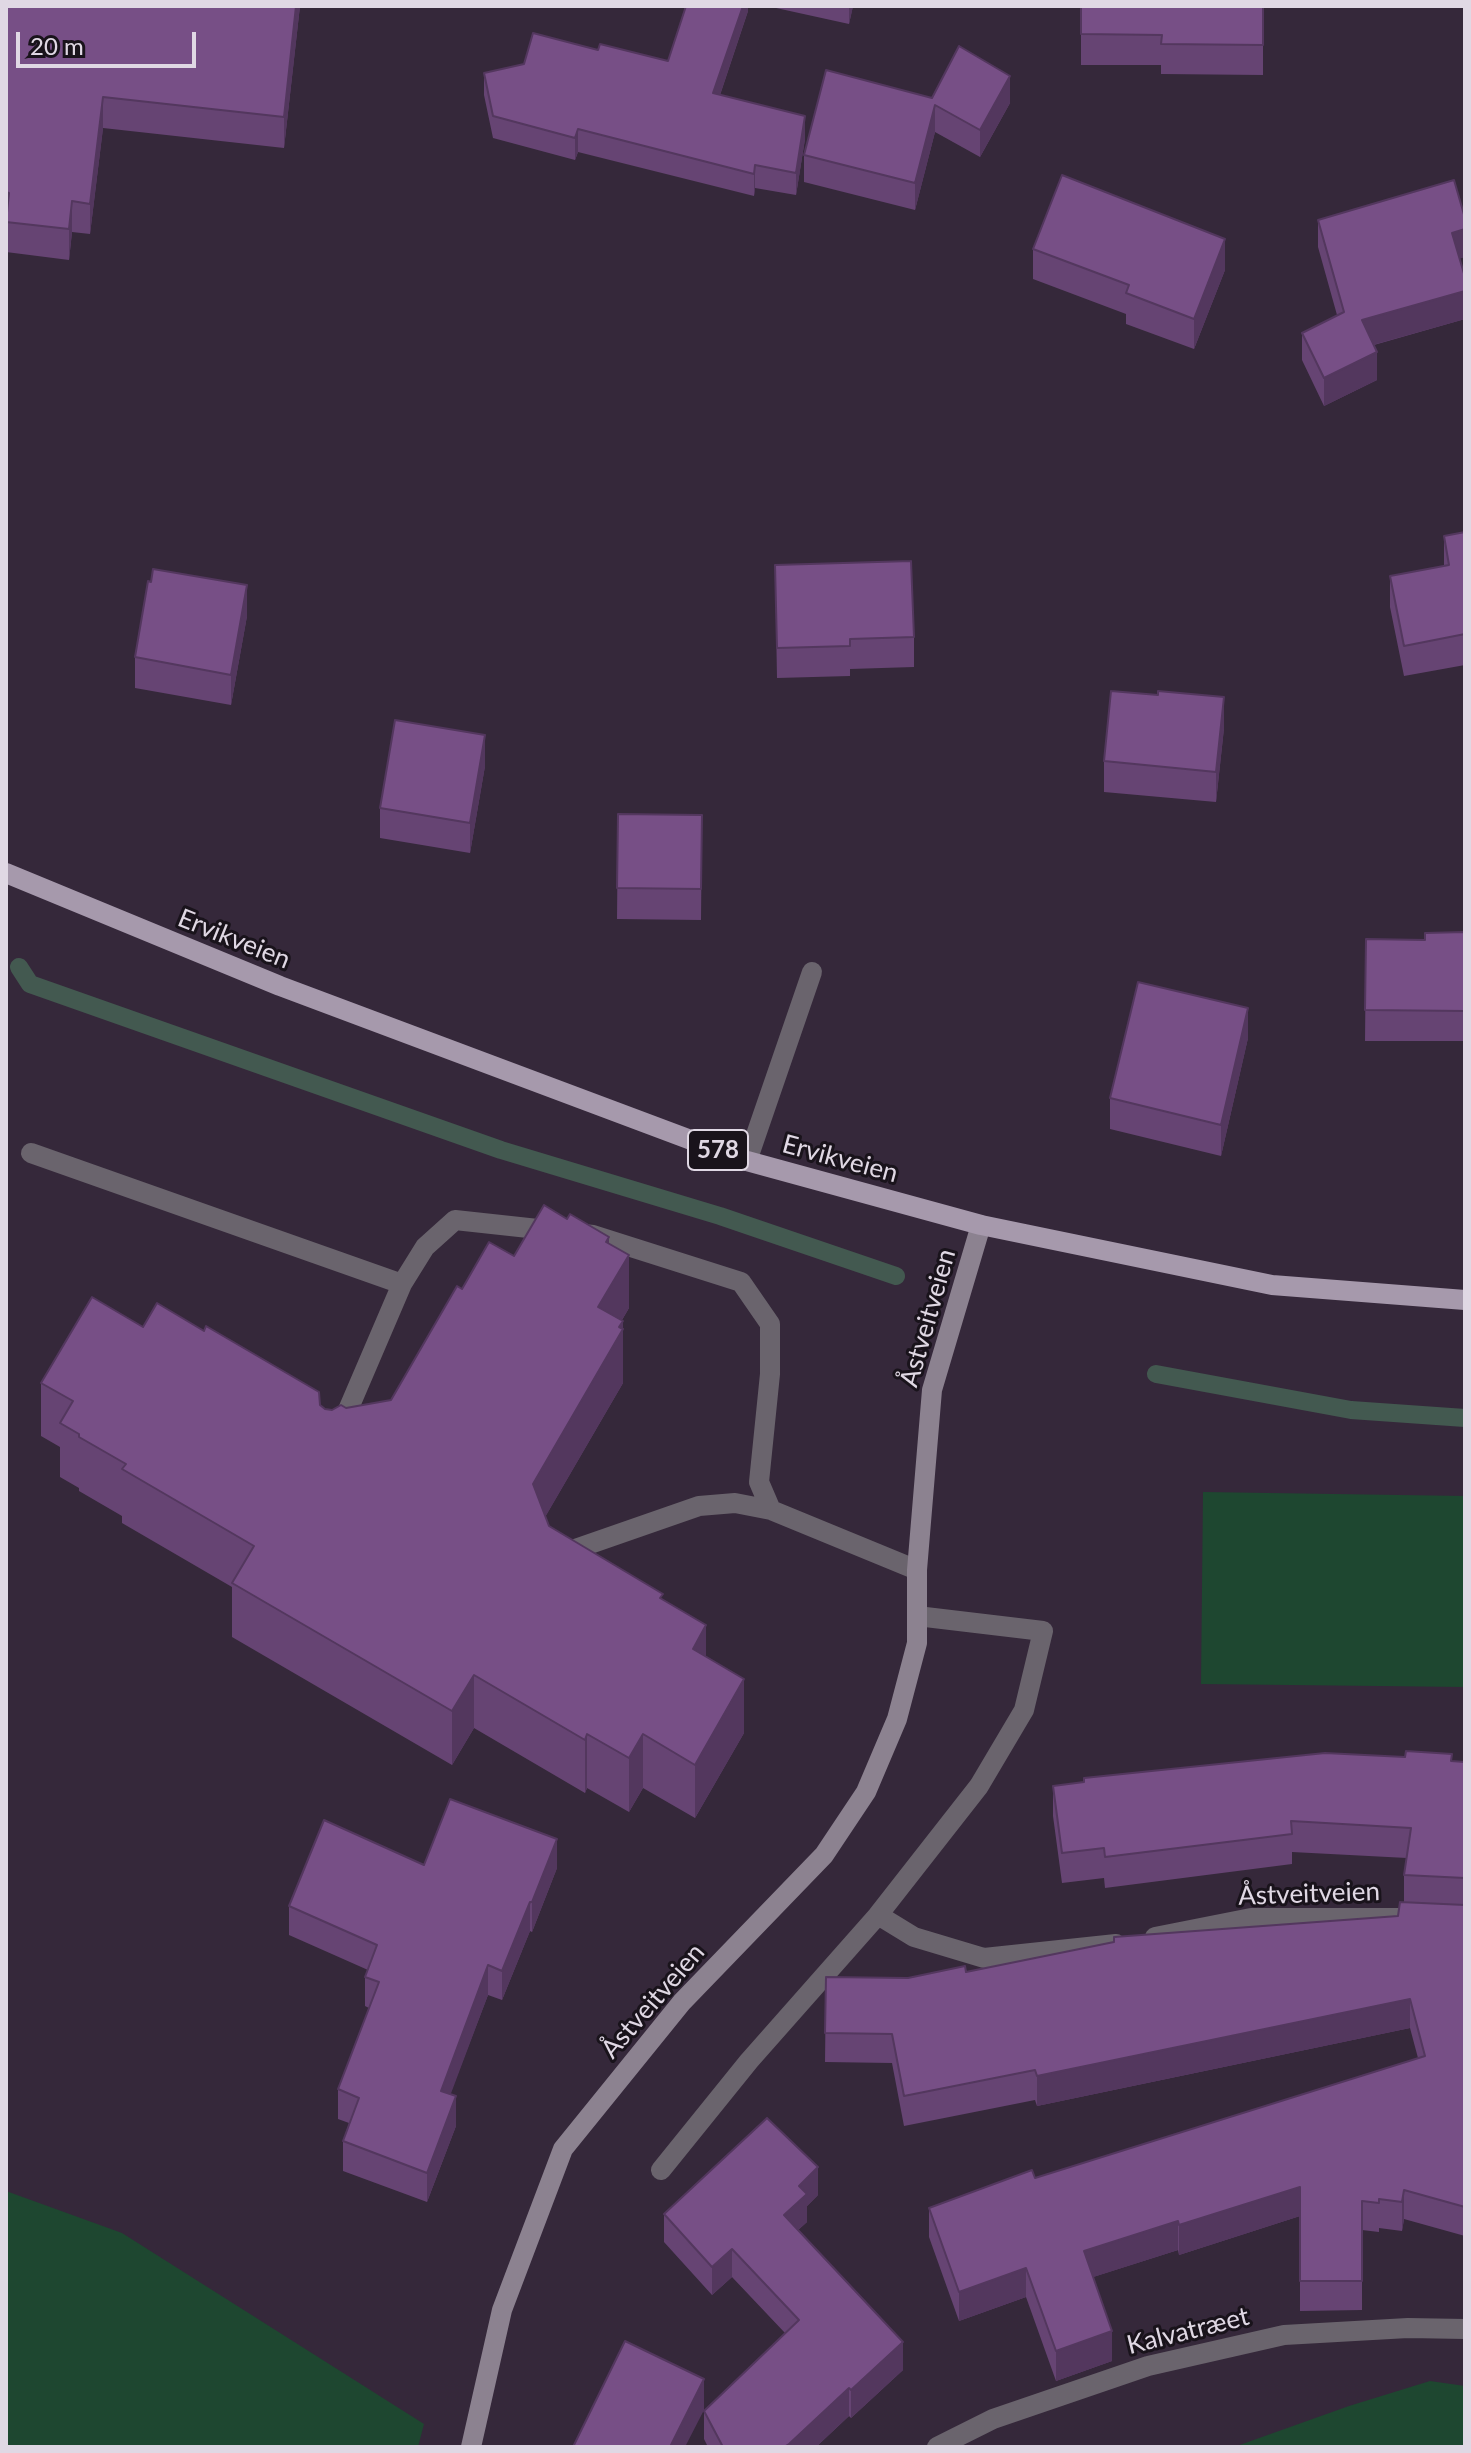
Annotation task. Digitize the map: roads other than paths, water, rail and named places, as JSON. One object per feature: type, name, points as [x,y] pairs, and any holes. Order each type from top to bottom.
[{"type":"main road","name":"Ervikveien","points":[[6,873],[280,986],[747,1161],[981,1225],[1272,1285],[1465,1300]]},
{"type":"street","points":[[747,1161],[812,972]]},
{"type":"street","points":[[31,1153],[402,1284]]},
{"type":"street","points":[[331,1451],[402,1284],[425,1247],[455,1220],[593,1235],[741,1282],[770,1324],[770,1374],[759,1482],[771,1510]]},
{"type":"street","name":"Åstveitveien","points":[[471,2447],[502,2310],[563,2149],[682,2002],[824,1855],[866,1792],[897,1719],[917,1643],[917,1570],[932,1390],[981,1225]]},
{"type":"street","points":[[561,1554],[699,1506],[735,1503],[771,1510],[917,1570]]},
{"type":"street","points":[[661,2170],[749,2061],[878,1915],[979,1786],[1024,1710],[1043,1631],[917,1616]]},
{"type":"street","name":"Åstveitveien","points":[[878,1915],[914,1937],[984,1958],[1130,1942],[1251,1918],[1429,1919]]},
{"type":"street","name":"Kalvatræet","points":[[937,2447],[993,2419],[1148,2366],[1284,2335],[1408,2328],[1465,2329]]},
{"type":"waterway","points":[[19,967],[30,984],[501,1150],[720,1216],[896,1276]]},
{"type":"waterway","points":[[1156,1374],[1351,1410],[1465,1418]]}]
